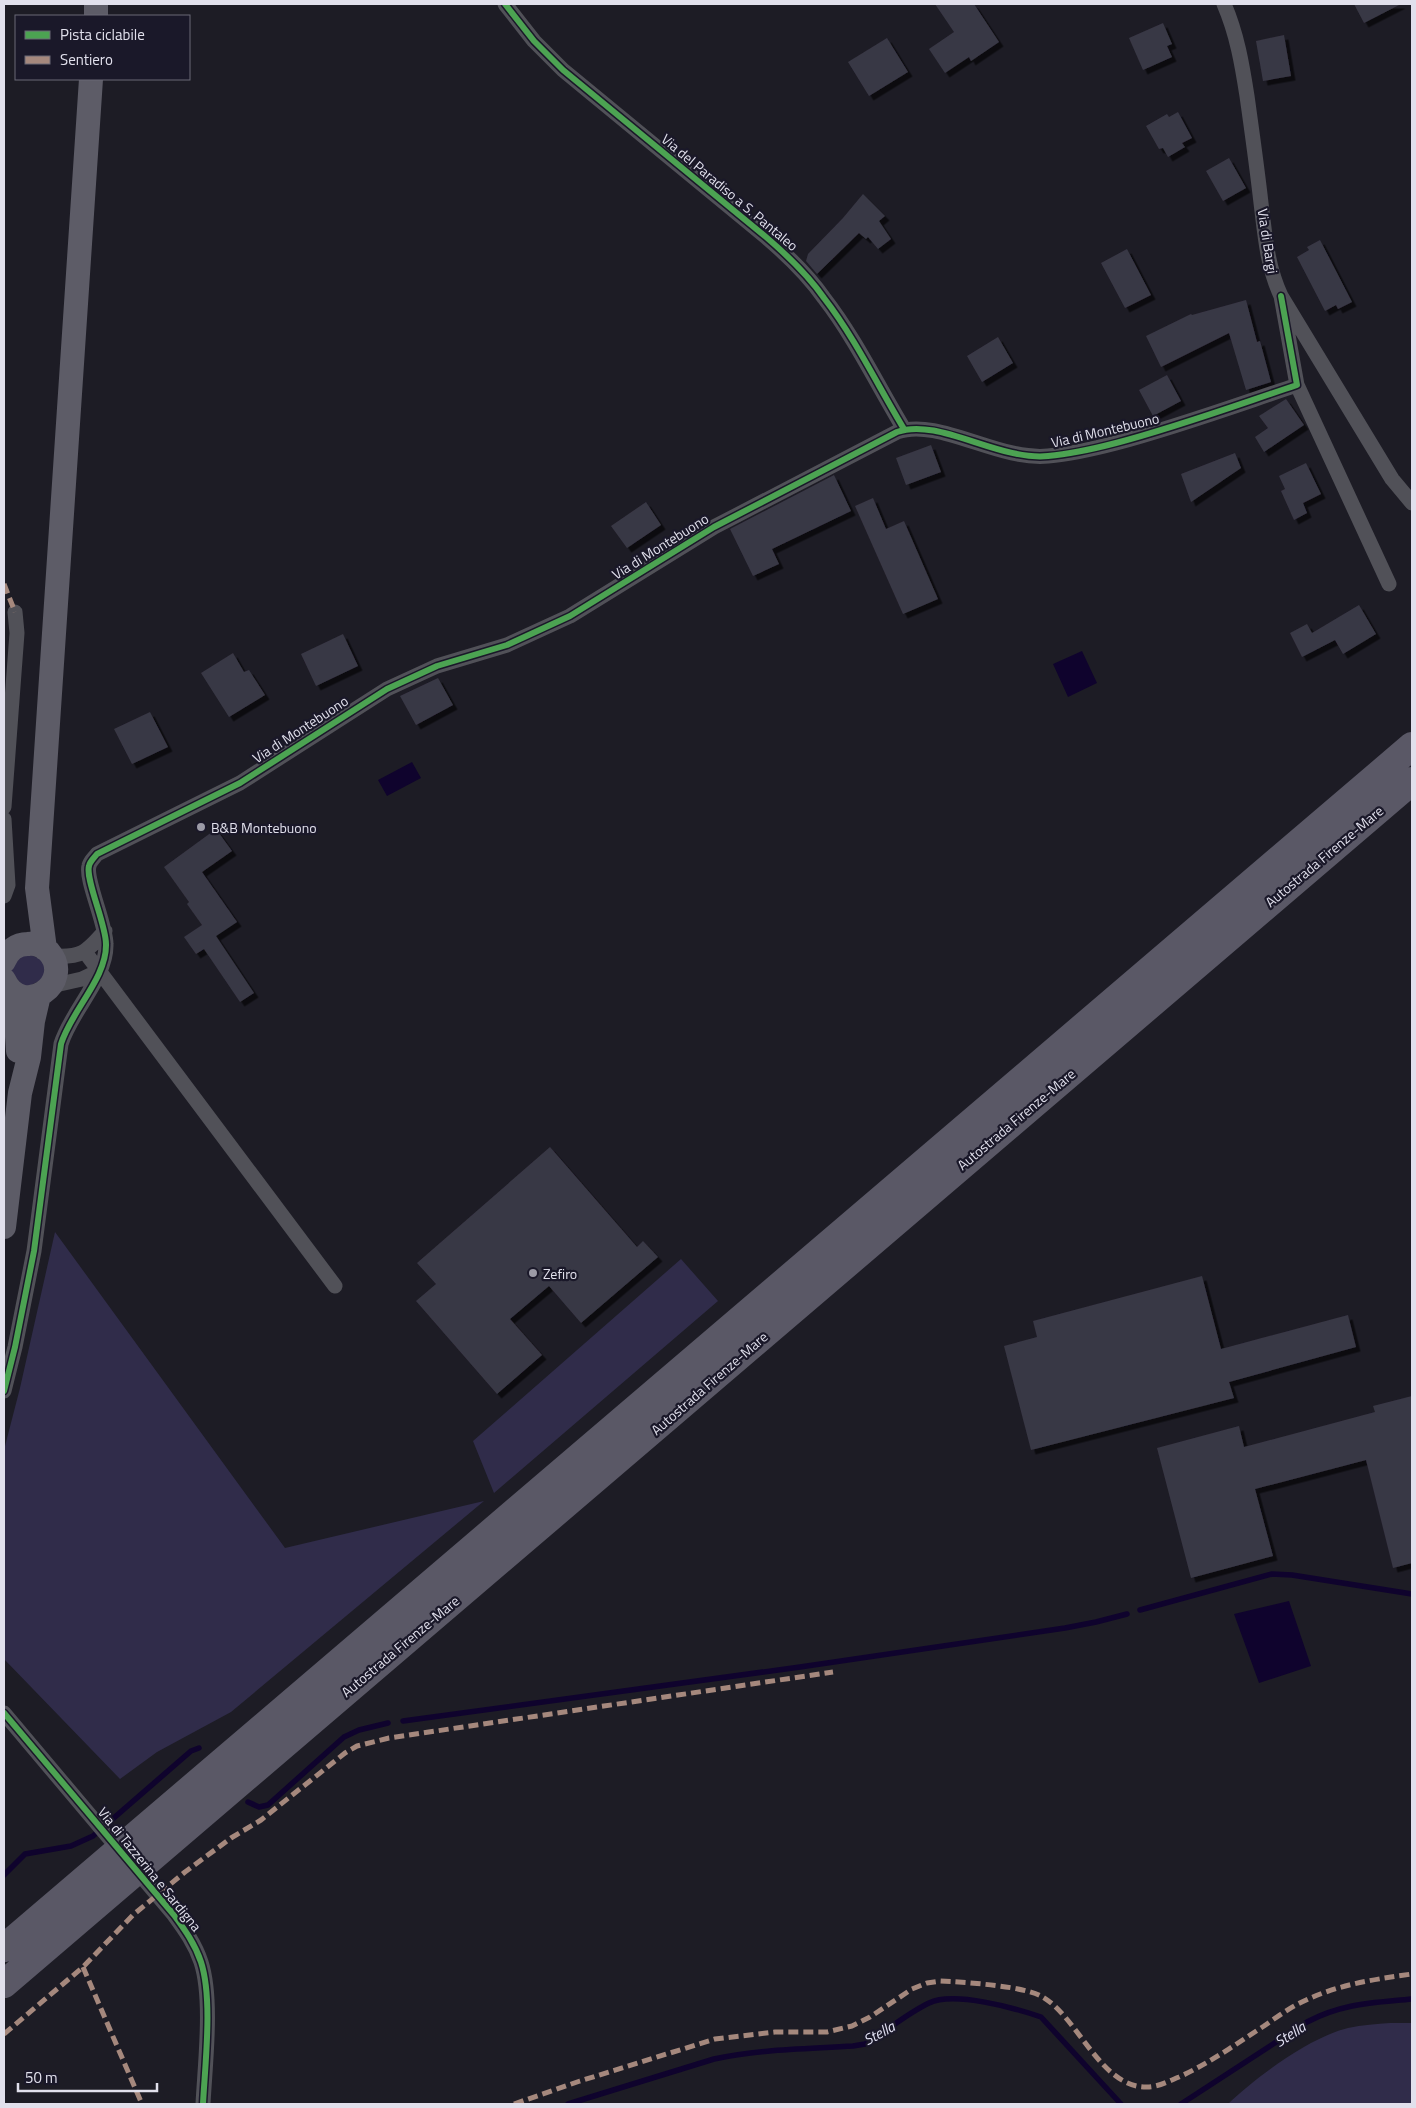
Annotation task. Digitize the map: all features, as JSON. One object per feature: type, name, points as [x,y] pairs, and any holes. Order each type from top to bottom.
[{"type":"highway","name":"Autostrada Firenze-Mare","points":[[4,1948],[1412,746]]},
{"type":"highway","name":"Autostrada Firenze-Mare","points":[[4,1984],[1412,781]]},
{"type":"main road","points":[[4,1228],[20,1093],[29,1057],[33,1021],[52,988],[56,974],[48,952],[37,888],[91,80]]},
{"type":"main road","points":[[20,1093],[7,969],[37,888]]},
{"type":"main road","points":[[7,969],[31,944],[48,952]]},
{"type":"main road","points":[[7,969],[29,998],[52,988]]},
{"type":"street","name":"Via del Paradiso a S. Pantaleo","points":[[506,4],[534,41],[563,70],[766,237],[790,259],[832,308],[904,430]]},
{"type":"street","name":"Via di Bargi","points":[[1224,4],[1240,50],[1255,147],[1268,259],[1281,296],[1392,479],[1412,503]]},
{"type":"street","points":[[1281,296],[1298,385],[1389,584]]},
{"type":"street","name":"Via di Montebuono","points":[[4,1391],[15,1347],[34,1251],[60,1050],[66,1030],[99,971],[105,955],[105,931],[88,873],[92,860],[98,854],[240,783],[387,689],[437,666],[507,645],[570,616],[714,527],[801,480],[904,430],[928,428],[1017,455],[1048,456],[1079,452],[1143,436],[1298,385]]},
{"type":"street","points":[[4,807],[17,633],[15,612]]},
{"type":"street","points":[[4,819],[8,885],[4,896]]},
{"type":"street","points":[[48,952],[73,956],[85,952],[105,931]]},
{"type":"street","points":[[85,952],[335,1286]]},
{"type":"street","points":[[52,988],[82,980],[99,971]]},
{"type":"street","points":[[52,988],[78,1009]]},
{"type":"street","name":"Via di Tazzerina e Sardigna","points":[[4,1713],[174,1915],[195,1945],[202,1964],[207,1993],[203,2104]]},
{"type":"shaded area","points":[[1082,651],[1097,683],[1068,697],[1053,664]]},
{"type":"shaded area","points":[[412,762],[421,778],[387,796],[378,780]]},
{"type":"shaded area","points":[[25,952],[44,961],[45,978],[25,988],[10,971],[14,959]]},
{"type":"shaded area","points":[[55,1232],[285,1548],[484,1501],[231,1712],[157,1752],[120,1779],[4,1659],[4,1450]]},
{"type":"shaded area","points":[[681,1259],[718,1301],[494,1493],[473,1441]]},
{"type":"shaded area","points":[[1289,1601],[1311,1666],[1259,1683],[1234,1614]]},
{"type":"shaded area","points":[[1390,2023],[1412,2023],[1412,2104],[1228,2104],[1268,2070],[1317,2040],[1348,2028]]},
{"type":"building","points":[[935,4],[974,4],[999,42],[971,61],[969,57],[945,73],[929,49],[954,32]]},
{"type":"building","points":[[1354,4],[1401,4],[1364,23]]},
{"type":"building","points":[[1163,23],[1172,44],[1167,46],[1172,57],[1143,70],[1129,38]]},
{"type":"building","points":[[1284,35],[1291,76],[1263,81],[1256,41]]},
{"type":"building","points":[[887,38],[908,72],[869,96],[848,62]]},
{"type":"building","points":[[1178,112],[1192,138],[1182,143],[1185,147],[1168,157],[1163,148],[1159,149],[1146,126],[1167,114],[1169,117]]},
{"type":"building","points":[[1229,158],[1246,188],[1223,201],[1206,171]]},
{"type":"building","points":[[863,194],[885,216],[879,221],[891,239],[878,249],[868,237],[866,239],[859,233],[817,274],[806,261],[808,254]]},
{"type":"building","points":[[1320,240],[1352,302],[1338,309],[1336,305],[1325,311],[1297,257],[1309,250],[1307,247]]},
{"type":"building","points":[[1127,249],[1151,295],[1125,308],[1101,263]]},
{"type":"building","points":[[1246,300],[1257,342],[1260,341],[1271,382],[1246,390],[1229,333],[1161,367],[1146,336],[1191,314]]},
{"type":"building","points":[[998,337],[1013,363],[982,382],[967,356]]},
{"type":"building","points":[[1167,375],[1181,401],[1153,416],[1139,390]]},
{"type":"building","points":[[1286,399],[1304,425],[1264,452],[1255,437],[1268,428],[1259,416]]},
{"type":"building","points":[[931,445],[941,472],[906,485],[896,458]]},
{"type":"building","points":[[1235,453],[1241,468],[1191,502],[1181,474]]},
{"type":"building","points":[[1306,463],[1321,494],[1303,503],[1307,513],[1294,520],[1281,491],[1285,489],[1279,476]]},
{"type":"building","points":[[834,475],[851,511],[772,549],[779,564],[753,576],[730,529]]},
{"type":"building","points":[[873,498],[886,529],[904,521],[938,599],[903,614],[855,506]]},
{"type":"building","points":[[646,502],[661,525],[627,548],[611,526]]},
{"type":"building","points":[[1359,605],[1376,634],[1343,654],[1335,640],[1302,657],[1290,633],[1307,624],[1312,633]]},
{"type":"building","points":[[343,634],[358,666],[316,686],[301,654]]},
{"type":"building","points":[[233,653],[244,672],[249,670],[265,695],[229,717],[201,673]]},
{"type":"building","points":[[438,678],[453,705],[416,725],[400,696]]},
{"type":"building","points":[[150,712],[168,747],[132,764],[114,729]]},
{"type":"building","points":[[216,829],[232,851],[202,872],[237,922],[216,936],[254,993],[240,1002],[204,949],[196,954],[184,937],[202,925],[187,904],[189,902],[164,867]]},
{"type":"building","name":"Zefiro","points":[[550,1147],[637,1247],[643,1241],[658,1257],[581,1323],[549,1286],[510,1319],[542,1355],[497,1394],[416,1301],[436,1284],[417,1263]]},
{"type":"building","points":[[1202,1276],[1221,1349],[1348,1315],[1356,1347],[1229,1382],[1234,1398],[1031,1450],[1004,1346],[1037,1337],[1033,1321]]},
{"type":"building","points":[[1412,1396],[1412,1563],[1393,1568],[1366,1460],[1255,1489],[1273,1556],[1191,1578],[1157,1448],[1239,1426],[1244,1447],[1375,1412],[1373,1406]]},
{"type":"waterway","points":[[1140,1610],[1272,1574],[1292,1575],[1412,1594]]},
{"type":"waterway","points":[[403,1721],[800,1667],[1065,1628],[1127,1614]]},
{"type":"waterway","points":[[248,1802],[259,1807],[268,1805],[344,1737],[359,1730],[388,1723]]},
{"type":"waterway","points":[[4,1875],[25,1854],[71,1846],[93,1836],[191,1751],[199,1748]]},
{"type":"waterway","name":"Stella","points":[[568,2104],[714,2059],[766,2051],[865,2044],[912,2012],[929,2003],[953,1999],[1001,2005],[1041,2017],[1121,2104]]},
{"type":"waterway","name":"Stella","points":[[1181,2104],[1307,2022],[1320,2016],[1346,2007],[1412,1999]]},
{"type":"marked path","points":[[4,584],[15,612]]},
{"type":"marked path","points":[[4,2034],[83,1967],[133,1915],[185,1872],[231,1838],[261,1820],[345,1753],[357,1746],[389,1738],[833,1672]]},
{"type":"marked path","points":[[83,1967],[142,2104]]},
{"type":"marked path","points":[[514,2104],[580,2081],[715,2039],[775,2032],[827,2032],[852,2026],[870,2017],[912,1989],[927,1983],[940,1981],[1007,1987],[1041,1996],[1067,2019],[1090,2049],[1116,2076],[1130,2084],[1151,2087],[1179,2077],[1201,2066],[1310,1998],[1352,1984],[1412,1974]]},
{"type":"cycle path","points":[[505,4],[534,41],[563,70],[766,237],[804,273],[846,329],[904,429]]},
{"type":"cycle path","points":[[4,1391],[15,1347],[34,1251],[61,1044],[72,1019],[95,982],[105,957],[105,935],[89,872],[90,863],[97,854],[240,783],[387,689],[437,666],[507,645],[570,616],[714,527],[897,432],[913,429],[931,430],[950,434],[989,447],[1029,456],[1057,455],[1074,453],[1139,437],[1297,385],[1281,296]]},
{"type":"cycle path","points":[[4,1713],[174,1915],[196,1949],[205,1977],[207,1994],[203,2104]]},
{"type":"place","name":"B&B Montebuono","points":[[201,827]]},
{"type":"place","name":"Zefiro","points":[[533,1273]]}]
